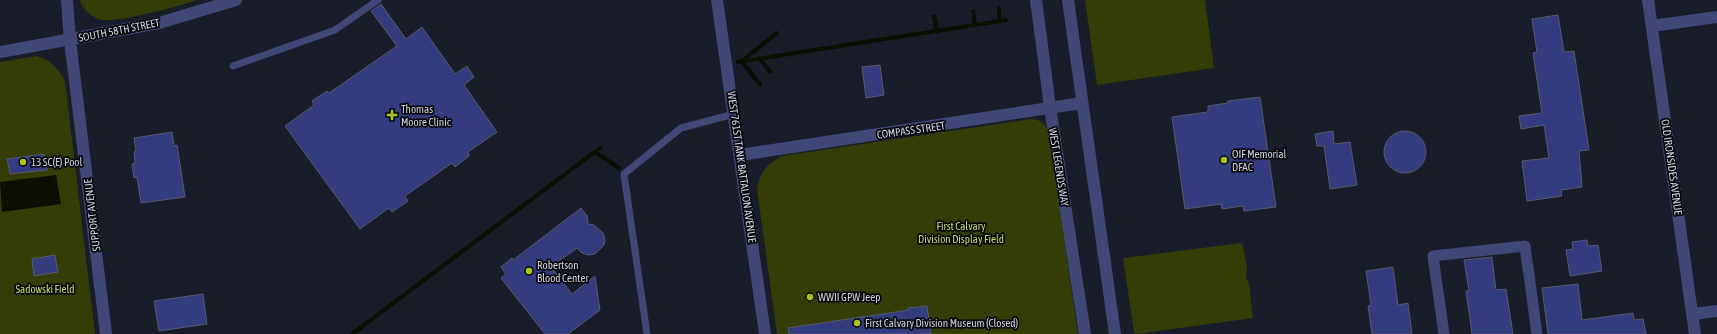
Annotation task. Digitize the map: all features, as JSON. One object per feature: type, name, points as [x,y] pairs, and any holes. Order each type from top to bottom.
[{"type":"street","name":"SUPPORT AVENUE","points":[[67,0],[70,40],[106,334]]},
{"type":"street","name":"SOUTH 58TH STREET","points":[[0,52],[159,23],[236,0]]},
{"type":"street","name":"WEST 761ST TANK BATTALION AVENUE","points":[[717,0],[765,334]]},
{"type":"street","name":"WEST LEGENDS WAY","points":[[1036,0],[1050,107],[1085,334]]},
{"type":"street","points":[[1068,0],[1115,334]]},
{"type":"street","name":"OLD IRONSIDES AVENUE","points":[[1648,0],[1696,334]]},
{"type":"street","points":[[1652,26],[1717,17]]},
{"type":"street","name":"COMPASS STREET","points":[[740,155],[1082,103]]},
{"type":"street","points":[[1444,334],[1433,256],[1525,246],[1537,334]]},
{"type":"street","points":[[1693,314],[1717,311]]},
{"type":"lane","points":[[233,66],[335,30],[378,0]]},
{"type":"lane","points":[[647,334],[624,174],[681,128],[734,114]]},
{"type":"green space","points":[[80,0],[197,0],[149,13],[120,19],[101,20],[85,10]]},
{"type":"green space","points":[[1085,0],[1205,0],[1214,68],[1097,85]]},
{"type":"green space","name":"Sadowski Field","points":[[36,56],[54,65],[65,81],[95,334],[0,334],[0,62]]},
{"type":"green space","name":"First Calvary Division Display Field","points":[[1031,119],[1038,120],[1043,123],[1049,134],[1078,334],[777,334],[757,189],[764,170],[771,163],[781,156]]},
{"type":"green space","points":[[1241,243],[1243,245],[1247,269],[1246,279],[1249,283],[1253,318],[1136,334],[1134,332],[1123,258]]},
{"type":"shaded area","points":[[56,175],[61,204],[2,212],[0,182]]},
{"type":"building","name":"Thomas Moore Clinic","points":[[381,4],[406,39],[422,27],[455,74],[467,66],[474,77],[464,85],[497,132],[468,152],[469,156],[455,167],[452,163],[405,196],[408,201],[392,212],[389,208],[360,229],[285,126],[314,105],[312,101],[327,91],[329,93],[397,46],[371,11]]},
{"type":"building","points":[[1558,15],[1564,52],[1574,51],[1589,150],[1579,151],[1582,187],[1561,190],[1562,196],[1527,201],[1522,161],[1549,158],[1544,125],[1521,129],[1519,116],[1542,113],[1533,53],[1537,52],[1532,19]]},
{"type":"building","points":[[880,65],[884,95],[866,98],[862,67]]},
{"type":"building","name":"OIF Memorial DFAC","points":[[1260,97],[1276,207],[1244,211],[1243,206],[1222,209],[1221,204],[1185,209],[1172,117],[1208,112],[1208,106],[1228,103],[1228,101]]},
{"type":"building","points":[[1333,131],[1334,144],[1350,142],[1357,185],[1330,189],[1324,146],[1317,146],[1315,134]]},
{"type":"building","points":[[1401,131],[1409,131],[1417,134],[1423,140],[1426,152],[1423,164],[1417,170],[1409,173],[1401,173],[1393,170],[1387,164],[1384,156],[1384,148],[1387,140],[1393,134]]},
{"type":"building","points":[[172,132],[174,146],[177,145],[185,197],[141,203],[137,177],[134,178],[132,164],[135,163],[134,152],[136,151],[134,138]]},
{"type":"building","name":"13 SC(E) Pool","points":[[44,154],[47,170],[10,174],[7,159]]},
{"type":"building","name":"Robertson Blood Center","points":[[581,208],[587,216],[588,224],[594,225],[603,233],[605,240],[604,245],[595,254],[588,255],[582,253],[577,248],[551,267],[572,294],[595,276],[600,310],[568,334],[545,334],[501,278],[506,274],[501,267],[512,258],[513,260]]},
{"type":"building","points":[[1587,240],[1588,246],[1598,245],[1602,271],[1570,276],[1566,250],[1573,249],[1572,242]]},
{"type":"building","points":[[55,255],[58,272],[34,276],[32,259]]},
{"type":"building","points":[[1492,257],[1496,290],[1506,289],[1513,334],[1472,334],[1466,291],[1469,291],[1464,260]]},
{"type":"building","points":[[1393,267],[1398,305],[1408,303],[1412,334],[1372,334],[1368,306],[1371,305],[1366,271]]},
{"type":"building","points":[[1578,284],[1582,320],[1633,313],[1634,320],[1643,319],[1646,334],[1548,334],[1542,288]]},
{"type":"building","points":[[203,294],[207,324],[159,331],[154,301]]},
{"type":"building","points":[[927,306],[931,334],[789,334],[788,328]]},
{"type":"waterway","points":[[999,8],[999,21]]},
{"type":"waterway","points":[[973,11],[975,25]]},
{"type":"waterway","points":[[934,16],[937,31]]},
{"type":"waterway","points":[[738,62],[1006,20]]},
{"type":"waterway","points":[[760,85],[742,61],[777,33]]},
{"type":"waterway","points":[[759,58],[770,72]]},
{"type":"waterway","points":[[352,334],[600,148]]},
{"type":"waterway","points":[[595,152],[619,168]]},
{"type":"place","name":"Thomas Moore Clinic","points":[[392,115]]},
{"type":"place","name":"OIF Memorial DFAC","points":[[1224,160]]},
{"type":"place","name":"13 SC(E) Pool","points":[[23,162]]},
{"type":"place","name":"Robertson Blood Center","points":[[529,271]]},
{"type":"place","name":"WWII GPW Jeep","points":[[810,297]]},
{"type":"place","name":"First Calvary Division Museum (Closed)","points":[[857,323]]}]
